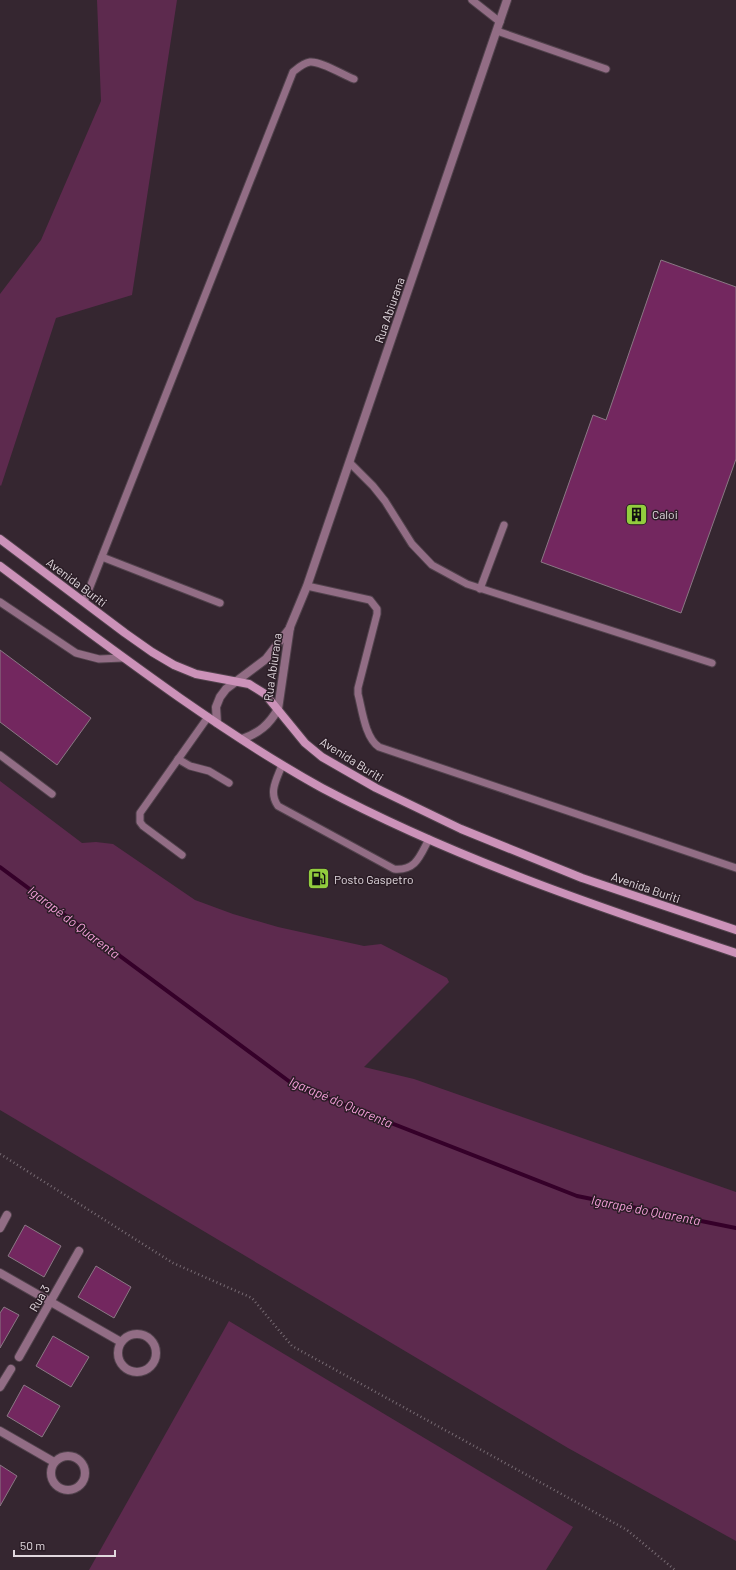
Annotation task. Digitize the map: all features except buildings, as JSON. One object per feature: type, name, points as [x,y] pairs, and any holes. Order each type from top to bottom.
[{"type":"main road","name":"Avenida Buriti","points":[[0,539],[152,652],[174,666],[196,674],[236,680],[249,684],[266,694],[305,743],[322,757],[376,788],[461,829],[582,878],[736,930]]},
{"type":"main road","points":[[0,566],[123,658],[216,723],[282,765],[371,812],[429,839],[524,879],[736,953]]},
{"type":"street","name":"Rua Abiurana","points":[[242,739],[255,735],[263,729],[271,721],[278,709],[290,627],[307,586],[350,463],[508,0]]},
{"type":"street","name":"Rua Abiurana","points":[[216,723],[216,707],[220,697],[226,689],[266,659],[290,627]]},
{"type":"street","points":[[0,1228],[7,1215]]},
{"type":"street","name":"Rua 3","points":[[19,1357],[79,1251]]},
{"type":"street","points":[[0,1273],[121,1342]]},
{"type":"street","points":[[135,1333],[144,1334],[151,1339],[156,1346],[157,1355],[154,1363],[148,1369],[140,1372],[131,1371],[124,1366],[119,1359],[118,1350],[121,1342],[127,1336],[135,1333]]},
{"type":"street","points":[[0,1387],[11,1369]]},
{"type":"street","points":[[0,1431],[54,1462]]},
{"type":"street","points":[[69,1455],[77,1458],[83,1464],[86,1472],[84,1480],[79,1486],[71,1490],[63,1489],[56,1485],[51,1478],[51,1469],[54,1462],[61,1457],[69,1455]]},
{"type":"lane","points":[[472,0],[500,22]]},
{"type":"lane","points":[[497,31],[606,69]]},
{"type":"lane","points":[[84,602],[294,72],[304,64],[311,62],[317,63],[354,79]]},
{"type":"lane","points":[[350,463],[373,486],[385,501],[412,544],[432,565],[467,584],[480,589],[712,663]]},
{"type":"lane","points":[[480,589],[504,525]]},
{"type":"lane","points":[[102,557],[220,603]]},
{"type":"lane","points":[[307,586],[370,600],[377,609],[358,688],[358,694],[369,735],[371,740],[379,747],[736,868]]},
{"type":"lane","points":[[0,602],[76,653],[98,659],[123,658]]},
{"type":"lane","points":[[182,855],[143,826],[139,818],[140,813],[208,717]]},
{"type":"lane","points":[[0,755],[52,794]]},
{"type":"lane","points":[[178,759],[190,766],[209,771],[229,783]]},
{"type":"lane","points":[[282,765],[273,788],[272,795],[278,806],[394,869],[402,870],[414,865],[429,839]]},
{"type":"path","points":[[0,1154],[173,1263],[252,1298],[292,1346],[627,1530],[676,1570]]},
{"type":"shaded area","points":[[97,0],[177,0],[132,295],[56,318],[1,486],[0,294],[41,240],[101,101]]},
{"type":"shaded area","points":[[0,781],[82,843],[96,842],[113,844],[195,900],[233,914],[278,927],[364,946],[381,944],[447,978],[449,982],[364,1067],[414,1079],[736,1192],[736,1541],[568,1448],[0,1110]]},
{"type":"shaded area","points":[[229,1321],[573,1527],[546,1570],[89,1570]]},
{"type":"waterway","name":"Igarapé do Quarenta","points":[[0,867],[294,1085],[577,1196],[736,1228]]},
{"type":"place","name":"Caloi","points":[[637,514]]},
{"type":"place","name":"Posto Gaspetro","points":[[319,879]]}]
